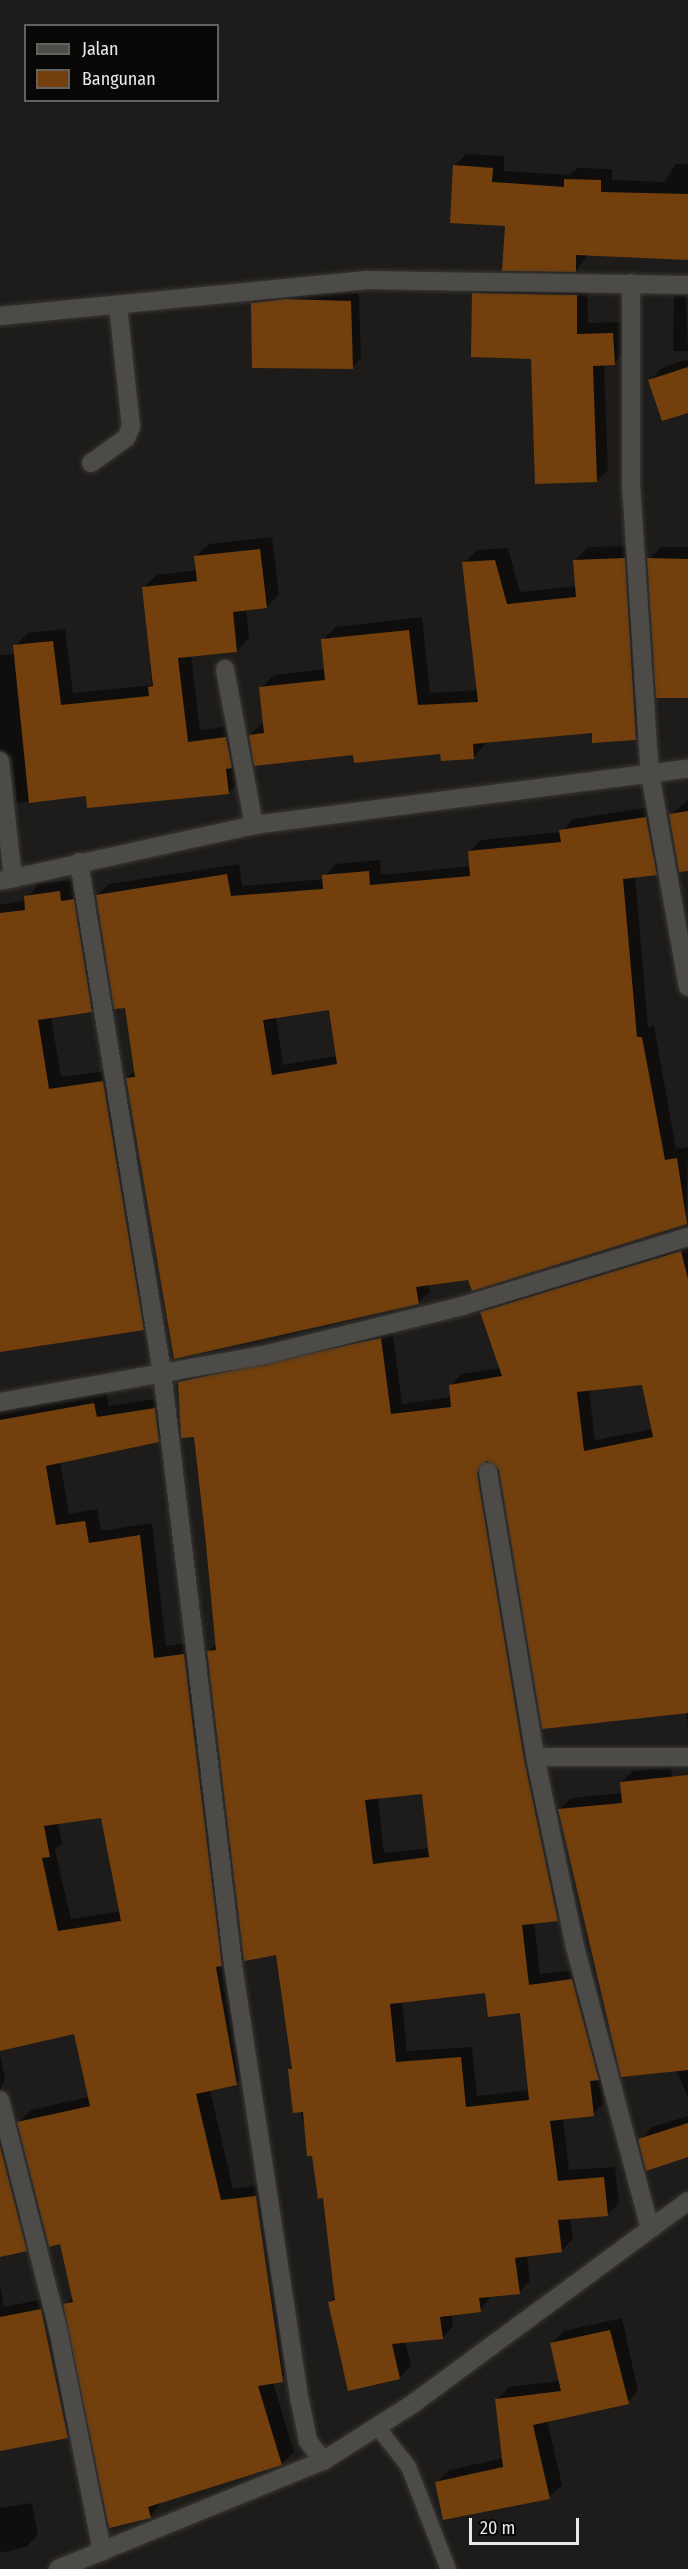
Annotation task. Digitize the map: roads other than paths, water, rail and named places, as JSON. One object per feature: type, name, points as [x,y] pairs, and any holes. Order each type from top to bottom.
[{"type":"street","points":[[0,316],[365,280],[688,285]]},
{"type":"street","points":[[631,283],[631,484],[650,774],[688,987]]},
{"type":"street","points":[[91,464],[126,438],[130,427],[118,306]]},
{"type":"street","points":[[225,669],[254,825]]},
{"type":"street","points":[[0,761],[7,879],[254,825],[688,769]]},
{"type":"street","points":[[79,862],[162,1372],[233,1965],[280,2272],[309,2441],[323,2461]]},
{"type":"street","points":[[0,1402],[263,1355],[462,1306],[688,1237]]},
{"type":"street","points":[[488,1472],[535,1757],[575,1947],[650,2228]]},
{"type":"street","points":[[535,1757],[688,1756]]},
{"type":"street","points":[[0,2100],[58,2329],[102,2552]]},
{"type":"street","points":[[58,2569],[323,2461],[378,2428],[688,2201]]},
{"type":"lane","points":[[378,2428],[408,2466],[448,2569]]}]
